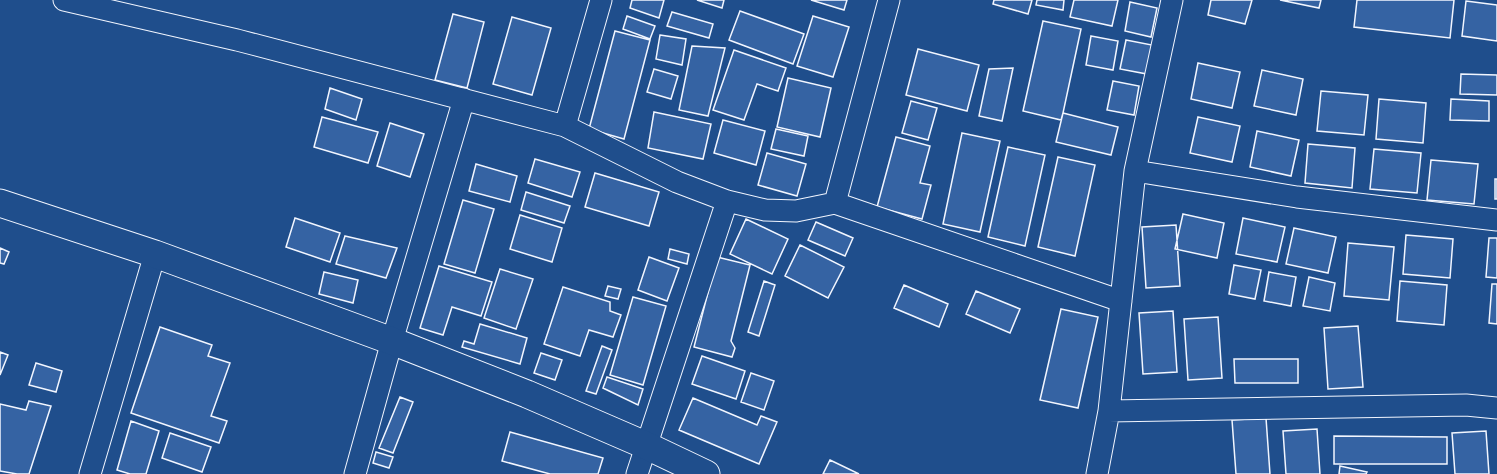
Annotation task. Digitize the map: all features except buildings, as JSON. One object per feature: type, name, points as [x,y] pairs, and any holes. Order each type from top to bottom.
[{"type":"street","points":[[64,0],[237,40],[565,126],[677,182],[727,201],[765,210],[796,212],[835,203],[1121,301]]},
{"type":"street","points":[[565,126],[601,0]]},
{"type":"street","points":[[835,203],[889,0]]},
{"type":"street","points":[[1097,474],[1109,411],[1135,171],[1172,0]]},
{"type":"street","points":[[355,474],[464,99]]},
{"type":"street","points":[[1135,171],[1297,197],[1497,220]]},
{"type":"street","points":[[637,474],[727,201]]},
{"type":"street","points":[[0,203],[155,254],[392,341],[527,394],[706,474]]},
{"type":"street","points":[[90,474],[155,254]]},
{"type":"street","points":[[1109,411],[1466,405],[1497,408]]}]
